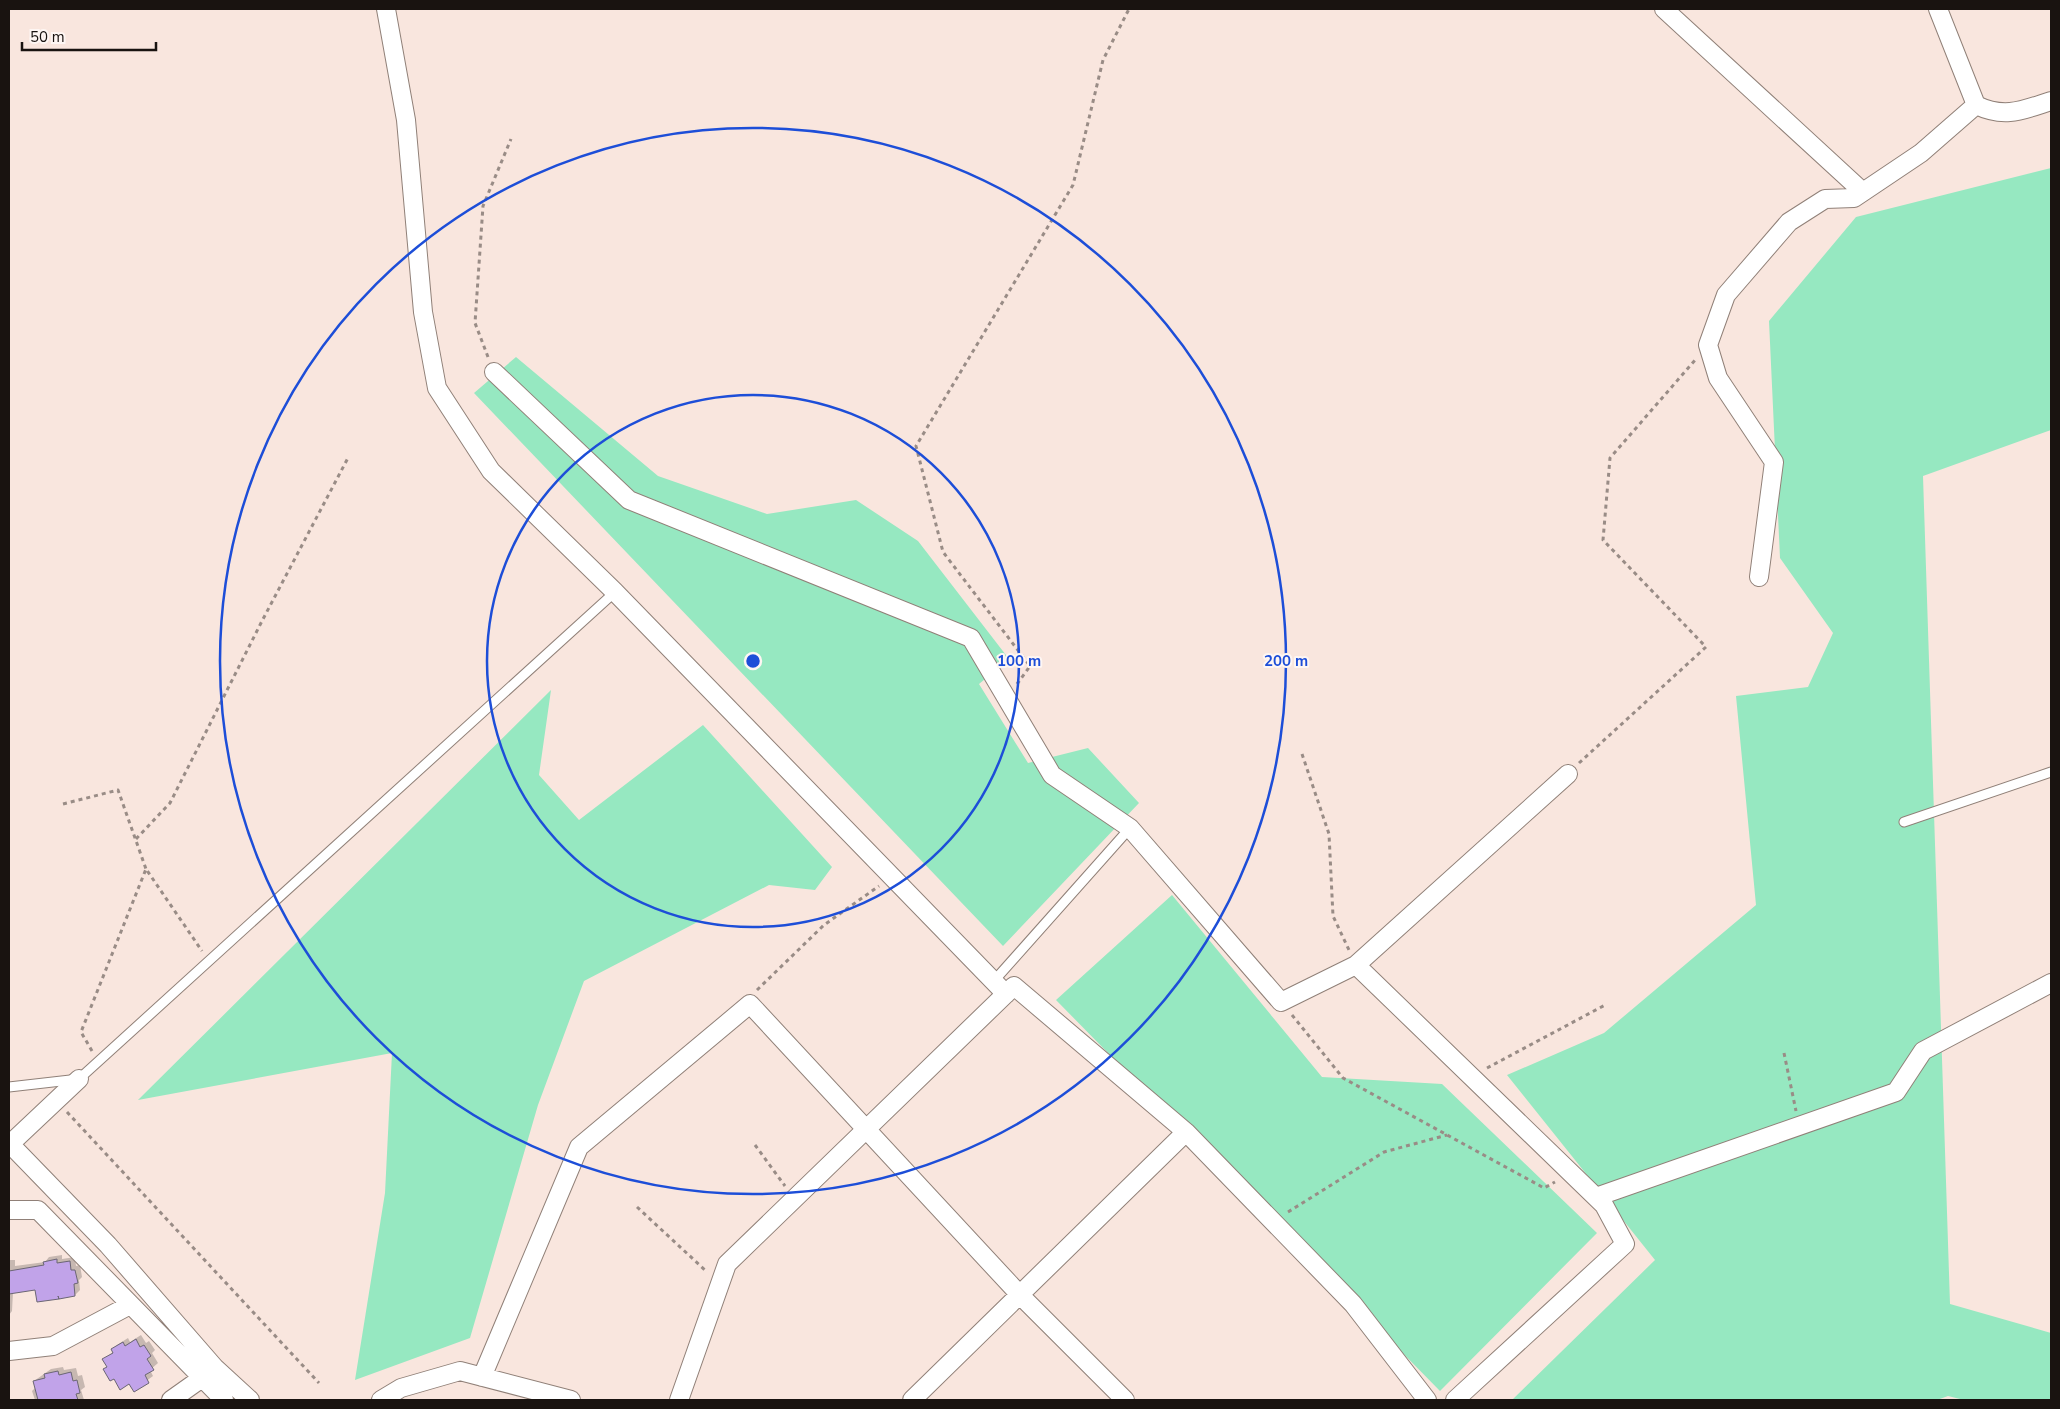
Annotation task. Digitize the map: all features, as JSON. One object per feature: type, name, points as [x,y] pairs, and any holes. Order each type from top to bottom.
[{"type":"street","points":[[386,9],[406,120],[423,312],[437,388],[491,471],[615,592],[1006,994]]},
{"type":"street","points":[[1664,9],[1863,192]]},
{"type":"street","points":[[1938,9],[1976,105],[1990,112],[2015,112],[2051,101]]},
{"type":"street","points":[[1760,577],[1774,462],[1718,378],[1708,346],[1726,295],[1789,222],[1825,199],[1854,198],[1921,153],[1976,105]]},
{"type":"street","points":[[494,372],[629,500],[971,638],[1052,775],[1130,828],[1281,1002],[1356,965],[1568,774]]},
{"type":"street","points":[[1356,965],[1604,1204],[1625,1244],[1455,1400]]},
{"type":"street","points":[[1596,1197],[1896,1092],[1923,1051],[2051,983]]},
{"type":"street","points":[[679,1400],[727,1264],[1014,986],[1186,1132],[1353,1304],[1426,1400]]},
{"type":"street","points":[[482,1377],[579,1147],[750,1004],[1020,1295],[1125,1400]]},
{"type":"street","points":[[79,1079],[9,1144],[108,1245],[215,1368],[250,1400]]},
{"type":"street","points":[[912,1400],[1186,1132]]},
{"type":"street","points":[[9,1210],[38,1210],[224,1400]]},
{"type":"street","points":[[9,1351],[53,1346],[130,1305]]},
{"type":"street","points":[[381,1400],[401,1388],[460,1371],[571,1400]]},
{"type":"street","points":[[171,1400],[202,1378]]},
{"type":"lane","points":[[9,1087],[79,1079],[615,592]]},
{"type":"lane","points":[[1904,822],[2051,772]]},
{"type":"lane","points":[[994,982],[1130,828]]},
{"type":"path","points":[[1006,698],[1030,666],[943,552],[916,446],[1073,185],[1103,60],[1129,9]]},
{"type":"path","points":[[494,372],[475,323],[482,206],[511,139]]},
{"type":"path","points":[[1568,774],[1706,647],[1603,540],[1610,458],[1708,346]]},
{"type":"path","points":[[136,839],[170,803],[262,621],[349,456]]},
{"type":"path","points":[[1302,754],[1329,834],[1333,916],[1356,965]]},
{"type":"path","points":[[63,804],[118,790],[146,869],[209,961]]},
{"type":"path","points":[[98,1062],[81,1032],[146,869]]},
{"type":"path","points":[[750,1004],[756,991],[824,925],[891,877]]},
{"type":"path","points":[[1281,1002],[1343,1078],[1544,1188],[1571,1172]]},
{"type":"path","points":[[1471,1076],[1608,1004]]},
{"type":"path","points":[[1784,1053],[1799,1126]]},
{"type":"path","points":[[56,1101],[319,1383]]},
{"type":"path","points":[[1272,1221],[1384,1152],[1447,1135]]},
{"type":"path","points":[[755,1145],[795,1198]]},
{"type":"path","points":[[637,1208],[720,1284]]},
{"type":"green space","points":[[2051,168],[2051,430],[1923,476],[1950,1304],[2051,1333],[2051,1400],[1964,1400],[1948,1396],[1937,1400],[1512,1400],[1655,1260],[1507,1075],[1604,1033],[1756,905],[1736,696],[1808,687],[1833,633],[1780,558],[1769,321],[1856,217]]},
{"type":"green space","points":[[516,357],[658,476],[767,514],[856,500],[918,541],[1009,659],[979,684],[1028,763],[1088,748],[1139,803],[1003,946],[474,393]]},
{"type":"green space","points":[[551,690],[539,775],[579,820],[703,725],[832,867],[815,890],[769,885],[584,981],[538,1105],[470,1338],[355,1380],[385,1193],[392,1053],[138,1100]]},
{"type":"green space","points":[[1172,895],[1322,1077],[1442,1084],[1597,1233],[1440,1391],[1056,1000]]},
{"type":"building","points":[[57,1259],[57,1263],[70,1261],[71,1270],[75,1270],[78,1283],[74,1284],[75,1296],[37,1302],[35,1290],[9,1294],[9,1271],[44,1265],[43,1262]]},
{"type":"building","points":[[136,1339],[140,1347],[144,1345],[151,1356],[147,1359],[154,1370],[145,1375],[149,1383],[134,1392],[129,1384],[120,1390],[114,1379],[110,1381],[103,1369],[107,1367],[102,1359],[113,1353],[111,1349],[123,1342],[125,1346]]},
{"type":"building","points":[[58,1371],[59,1375],[71,1372],[73,1381],[77,1380],[80,1393],[76,1394],[78,1400],[38,1400],[33,1381],[45,1378],[44,1374]]}]
